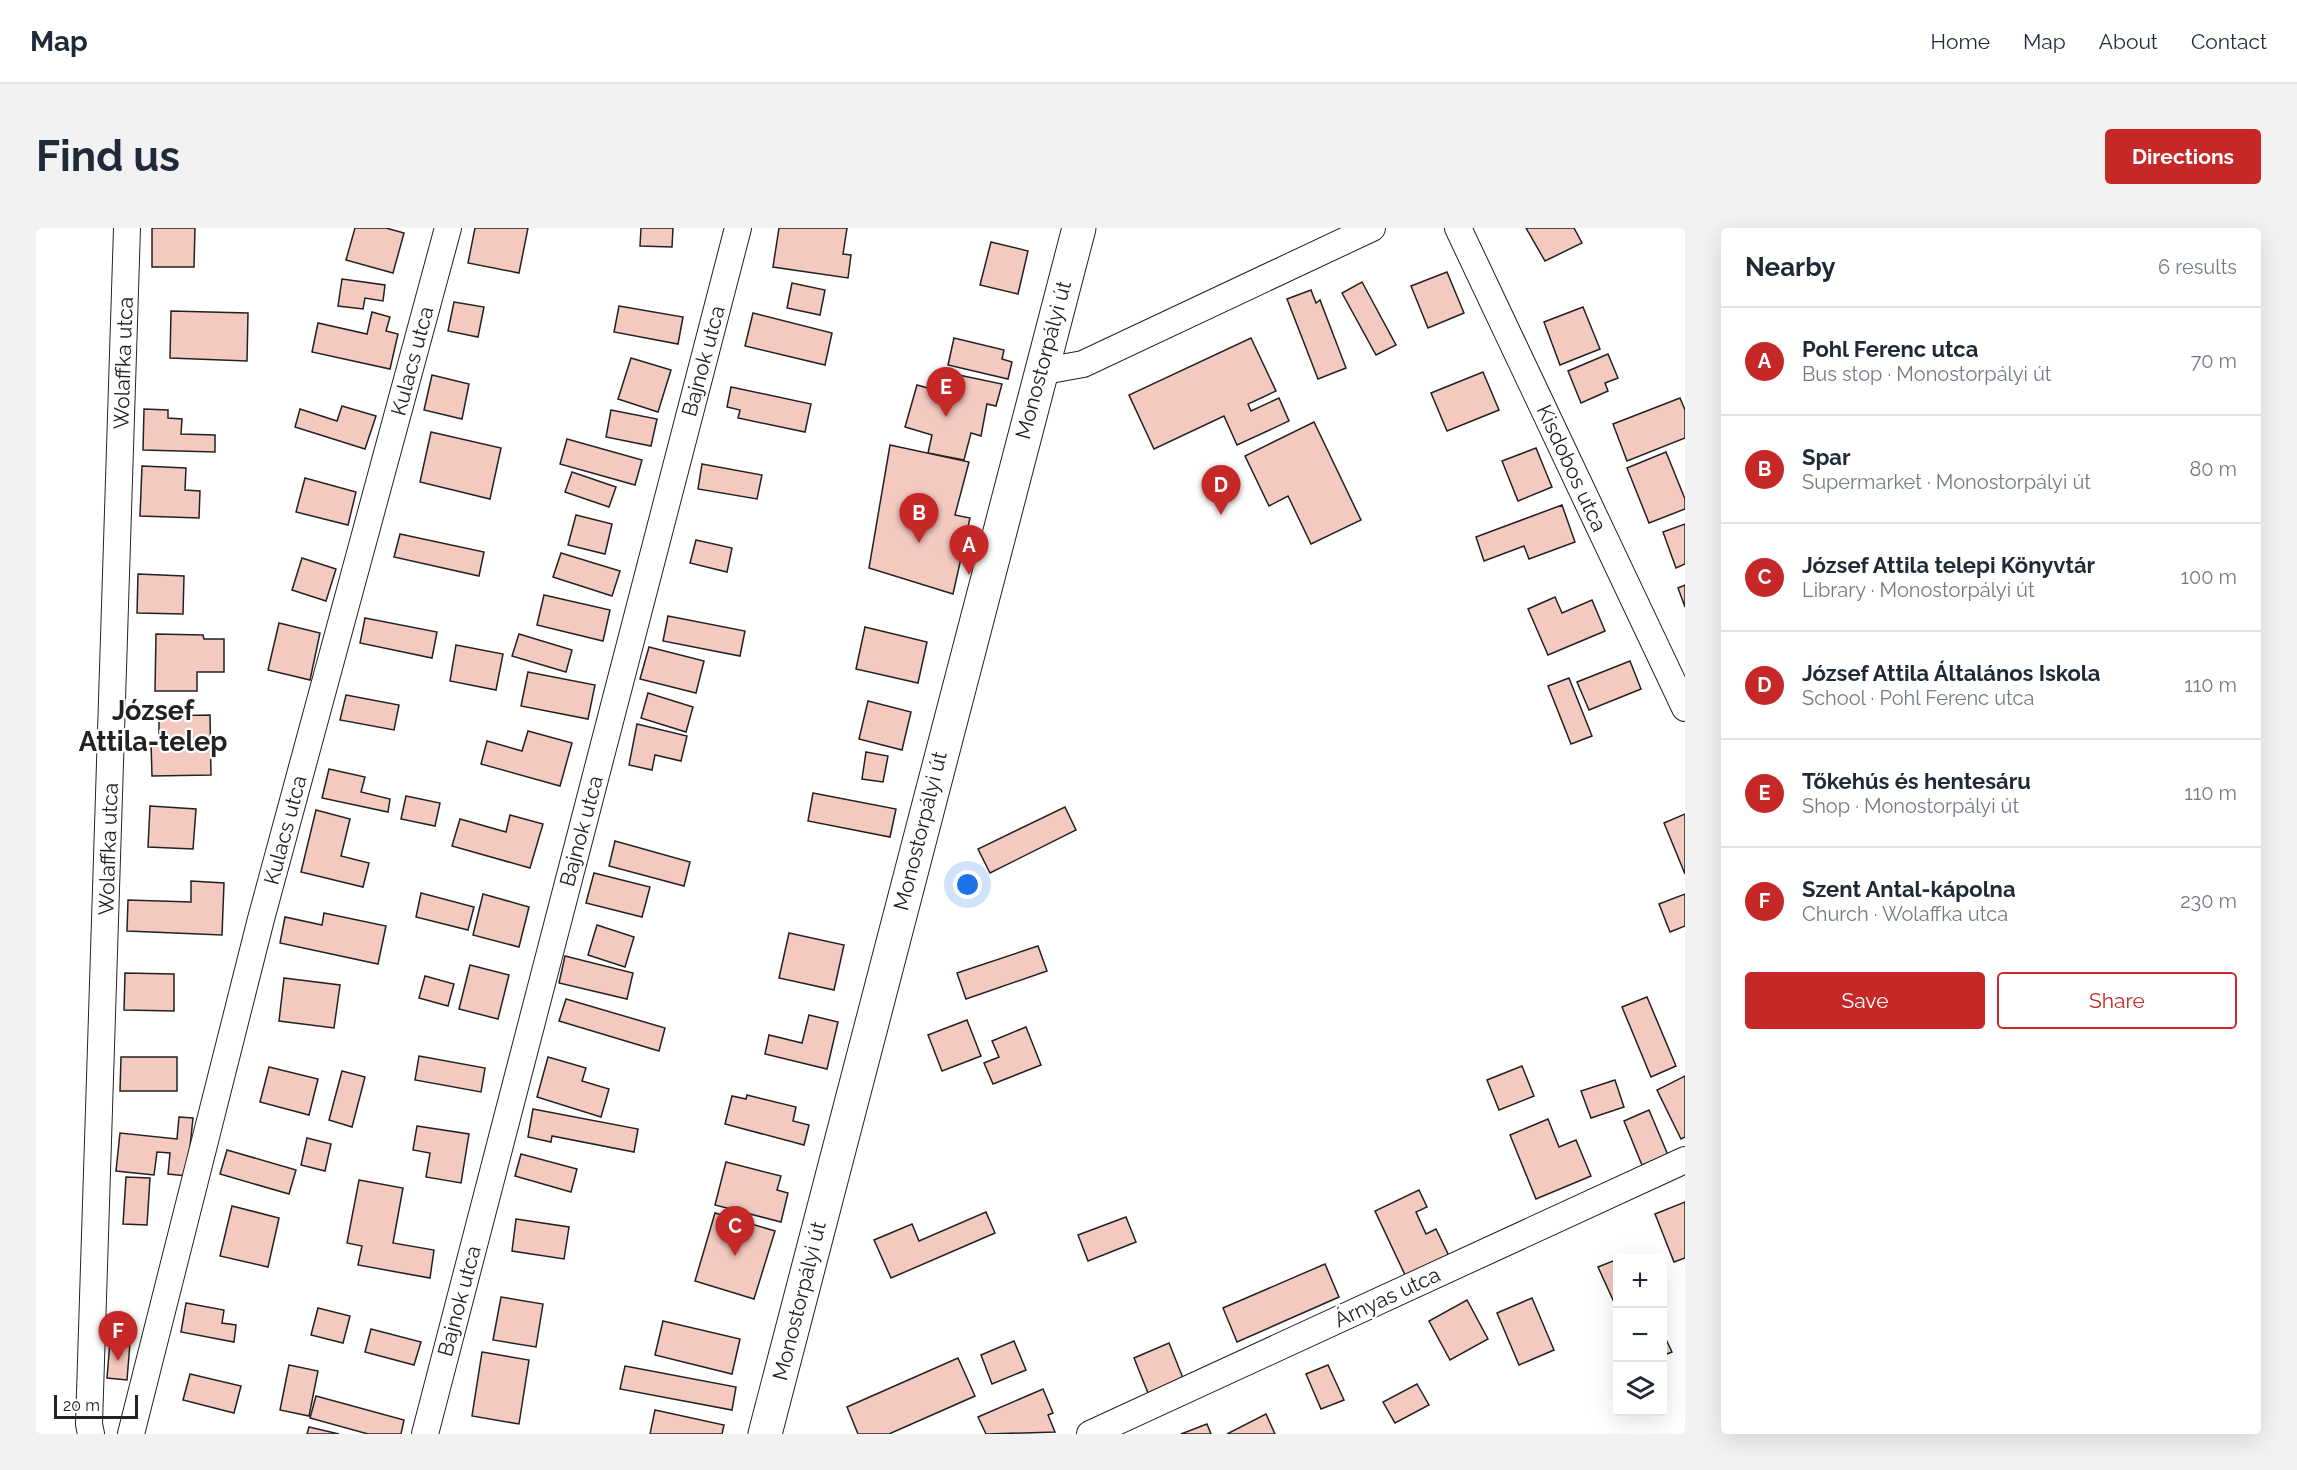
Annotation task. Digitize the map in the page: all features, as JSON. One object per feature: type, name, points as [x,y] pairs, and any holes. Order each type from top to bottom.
[{"type":"street","name":"Wolaffka utca","points":[[91,1434],[127,228]]},
{"type":"street","name":"Kulacs utca","points":[[131,1434],[261,918],[448,228]]},
{"type":"street","name":"Bajnok utca","points":[[424,1434],[738,228]]},
{"type":"street","name":"Monostorpályi út","points":[[765,1434],[1078,228]]},
{"type":"street","points":[[1039,372],[1083,364],[1372,228]]},
{"type":"street","name":"Kisdobos utca","points":[[1458,228],[1685,708]]},
{"type":"street","name":"Árnyas utca","points":[[1090,1434],[1685,1160]]},
{"type":"building","points":[[152,228],[195,228],[194,267],[152,267]]},
{"type":"building","points":[[355,228],[386,228],[404,233],[393,273],[346,260]]},
{"type":"building","points":[[475,228],[528,228],[519,273],[468,263]]},
{"type":"building","points":[[641,228],[673,228],[672,247],[640,246]]},
{"type":"building","points":[[779,228],[847,228],[843,254],[851,255],[848,278],[773,267]]},
{"type":"building","points":[[1526,228],[1574,228],[1582,243],[1545,261]]},
{"type":"building","points":[[991,242],[1028,251],[1018,294],[980,285]]},
{"type":"building","points":[[1447,272],[1464,313],[1428,328],[1411,286]]},
{"type":"building","points":[[342,279],[385,285],[383,301],[365,298],[363,309],[338,306]]},
{"type":"building","points":[[1362,282],[1396,345],[1376,355],[1342,293]]},
{"type":"building","points":[[792,283],[825,290],[820,315],[787,308]]},
{"type":"building","points":[[1311,290],[1316,303],[1320,300],[1346,368],[1318,379],[1287,299]]},
{"type":"building","points":[[454,302],[484,307],[478,337],[448,331]]},
{"type":"building","points":[[619,306],[683,317],[678,344],[614,332]]},
{"type":"building","points":[[1583,307],[1600,349],[1560,365],[1544,322]]},
{"type":"building","points":[[171,311],[248,313],[247,361],[170,358]]},
{"type":"building","points":[[372,312],[390,317],[386,331],[398,334],[390,369],[312,352],[318,323],[367,334]]},
{"type":"building","points":[[753,313],[832,333],[825,365],[745,346]]},
{"type":"building","points":[[954,338],[1004,350],[1002,359],[1012,362],[1008,379],[948,365]]},
{"type":"building","points":[[1251,338],[1276,391],[1248,404],[1251,411],[1279,398],[1289,421],[1237,445],[1224,416],[1154,449],[1129,395]]},
{"type":"building","points":[[1608,354],[1618,378],[1605,383],[1608,391],[1581,403],[1568,371]]},
{"type":"building","points":[[631,358],[671,370],[658,412],[618,399]]},
{"type":"building","points":[[1483,372],[1499,410],[1447,431],[1431,393]]},
{"type":"building","points":[[954,374],[1002,384],[996,406],[987,404],[981,436],[971,433],[964,460],[928,453],[932,435],[905,427],[917,385],[949,394]]},
{"type":"building","points":[[432,375],[469,384],[462,419],[424,410]]},
{"type":"building","points":[[731,387],[811,404],[805,432],[738,418],[740,410],[727,407]]},
{"type":"building","points":[[1680,398],[1685,410],[1685,438],[1627,461],[1613,424]]},
{"type":"building","points":[[342,406],[376,416],[365,449],[295,427],[300,409],[337,421]]},
{"type":"building","points":[[144,409],[168,410],[168,418],[182,419],[181,434],[215,435],[215,452],[143,450]]},
{"type":"building","points":[[611,410],[657,419],[651,446],[606,437]]},
{"type":"building","points":[[1314,422],[1361,520],[1311,544],[1288,496],[1269,506],[1245,456]]},
{"type":"building","points":[[431,432],[501,448],[490,499],[420,482]]},
{"type":"building","points":[[567,439],[642,460],[635,485],[560,464]]},
{"type":"building","points":[[890,445],[969,462],[955,515],[970,518],[953,594],[869,568]]},
{"type":"building","points":[[1536,448],[1552,487],[1518,501],[1502,461]]},
{"type":"building","points":[[1666,452],[1685,499],[1685,509],[1649,523],[1627,468]]},
{"type":"building","points":[[702,464],[762,475],[757,499],[698,489]]},
{"type":"building","points":[[142,466],[186,468],[185,490],[200,491],[199,518],[140,516]]},
{"type":"building","points":[[572,472],[616,487],[609,507],[565,492]]},
{"type":"building","points":[[305,478],[356,492],[348,525],[296,512]]},
{"type":"building","points":[[1562,505],[1575,542],[1529,559],[1524,546],[1484,561],[1476,537]]},
{"type":"building","points":[[576,515],[612,524],[605,554],[568,545]]},
{"type":"building","points":[[1685,524],[1685,564],[1676,568],[1663,532]]},
{"type":"building","points":[[400,534],[484,552],[479,576],[394,557]]},
{"type":"building","points":[[696,540],[732,548],[727,572],[690,563]]},
{"type":"building","points":[[561,553],[620,571],[612,596],[553,577]]},
{"type":"building","points":[[302,558],[336,569],[326,601],[292,590]]},
{"type":"building","points":[[138,574],[184,576],[183,614],[137,613]]},
{"type":"building","points":[[1685,585],[1685,607],[1678,588]]},
{"type":"building","points":[[544,595],[610,610],[603,641],[537,625]]},
{"type":"building","points":[[1555,597],[1562,613],[1592,600],[1605,631],[1548,655],[1528,609]]},
{"type":"building","points":[[668,616],[745,631],[740,656],[663,641]]},
{"type":"building","points":[[365,618],[437,632],[432,658],[360,643]]},
{"type":"building","points":[[279,623],[320,633],[310,680],[268,670]]},
{"type":"building","points":[[865,627],[927,642],[918,683],[856,669]]},
{"type":"building","points":[[156,634],[203,635],[204,639],[224,639],[224,672],[197,672],[197,691],[155,691]]},
{"type":"building","points":[[519,634],[572,650],[566,672],[512,656]]},
{"type":"building","points":[[456,645],[503,654],[496,690],[450,681]]},
{"type":"building","points":[[649,647],[704,661],[696,693],[640,679]]},
{"type":"building","points":[[1630,661],[1641,689],[1589,710],[1577,682]]},
{"type":"building","points":[[528,672],[595,685],[588,719],[521,706]]},
{"type":"building","points":[[1569,678],[1592,736],[1571,744],[1548,686]]},
{"type":"building","points":[[648,693],[693,707],[686,732],[641,718]]},
{"type":"building","points":[[346,695],[399,705],[394,730],[340,720]]},
{"type":"building","points":[[868,701],[911,712],[902,750],[859,739]]},
{"type":"building","points":[[210,715],[211,775],[152,776],[151,742],[159,741],[159,716]]},
{"type":"building","points":[[637,724],[687,736],[681,761],[655,755],[652,770],[629,765]]},
{"type":"building","points":[[528,731],[572,743],[560,786],[481,764],[487,741],[522,751]]},
{"type":"building","points":[[866,752],[888,756],[883,782],[862,779]]},
{"type":"building","points":[[329,769],[365,777],[361,792],[390,799],[388,812],[322,798]]},
{"type":"building","points":[[813,793],[896,809],[890,837],[808,821]]},
{"type":"building","points":[[406,796],[440,803],[435,826],[401,819]]},
{"type":"building","points":[[150,806],[196,809],[193,849],[148,847]]},
{"type":"building","points":[[1065,807],[1076,830],[990,873],[978,849]]},
{"type":"building","points":[[316,810],[350,819],[341,856],[369,863],[363,887],[301,872]]},
{"type":"building","points":[[1685,814],[1685,874],[1664,823]]},
{"type":"building","points":[[510,815],[543,824],[530,868],[452,846],[460,819],[506,832]]},
{"type":"building","points":[[615,841],[690,862],[684,886],[609,866]]},
{"type":"building","points":[[594,873],[650,887],[642,917],[586,903]]},
{"type":"building","points":[[191,881],[224,883],[222,935],[127,931],[128,900],[191,902]]},
{"type":"building","points":[[421,893],[474,907],[468,930],[416,917]]},
{"type":"building","points":[[483,894],[529,907],[519,947],[473,935]]},
{"type":"building","points":[[1685,894],[1685,926],[1670,932],[1659,904]]},
{"type":"building","points":[[324,913],[386,926],[378,964],[280,943],[285,917],[322,925]]},
{"type":"building","points":[[597,925],[634,937],[625,967],[588,955]]},
{"type":"building","points":[[789,933],[844,945],[834,990],[779,978]]},
{"type":"building","points":[[1038,946],[1047,971],[966,999],[957,973]]},
{"type":"building","points":[[565,956],[633,973],[627,999],[559,983]]},
{"type":"building","points":[[470,965],[509,975],[498,1019],[459,1009]]},
{"type":"building","points":[[125,973],[174,974],[174,1011],[124,1010]]},
{"type":"building","points":[[425,976],[454,984],[448,1006],[419,998]]},
{"type":"building","points":[[284,978],[340,985],[334,1028],[279,1021]]},
{"type":"building","points":[[1647,997],[1676,1066],[1651,1077],[1622,1007]]},
{"type":"building","points":[[566,999],[665,1028],[659,1051],[559,1021]]},
{"type":"building","points":[[809,1015],[838,1022],[827,1069],[765,1054],[769,1035],[802,1043]]},
{"type":"building","points":[[967,1020],[981,1056],[942,1071],[928,1035]]},
{"type":"building","points":[[1026,1027],[1041,1065],[993,1084],[984,1063],[999,1057],[992,1041]]},
{"type":"building","points":[[419,1056],[485,1068],[481,1092],[415,1080]]},
{"type":"building","points":[[121,1057],[177,1057],[177,1091],[120,1091]]},
{"type":"building","points":[[548,1057],[586,1068],[582,1081],[609,1089],[601,1117],[537,1097]]},
{"type":"building","points":[[1522,1066],[1534,1096],[1499,1110],[1487,1080]]},
{"type":"building","points":[[269,1067],[318,1079],[309,1115],[260,1102]]},
{"type":"building","points":[[342,1071],[365,1077],[352,1127],[329,1120]]},
{"type":"building","points":[[1685,1076],[1685,1137],[1681,1139],[1657,1090]]},
{"type":"building","points":[[1615,1080],[1624,1107],[1591,1118],[1581,1091]]},
{"type":"building","points":[[747,1095],[796,1107],[793,1121],[809,1125],[804,1145],[725,1124],[732,1096],[746,1099]]},
{"type":"building","points":[[533,1109],[638,1129],[634,1152],[552,1136],[551,1142],[528,1137]]},
{"type":"building","points":[[1649,1110],[1668,1155],[1642,1165],[1624,1121]]},
{"type":"building","points":[[179,1117],[193,1118],[187,1176],[168,1174],[170,1153],[157,1152],[154,1175],[116,1171],[120,1133],[177,1139]]},
{"type":"building","points":[[1548,1119],[1559,1147],[1576,1140],[1591,1176],[1536,1199],[1510,1135]]},
{"type":"building","points":[[417,1126],[469,1134],[461,1183],[426,1177],[430,1153],[413,1150]]},
{"type":"building","points":[[307,1138],[331,1144],[325,1171],[301,1165]]},
{"type":"building","points":[[227,1150],[296,1170],[289,1194],[220,1174]]},
{"type":"building","points":[[521,1154],[577,1169],[571,1192],[515,1176]]},
{"type":"building","points":[[726,1162],[781,1176],[777,1190],[788,1193],[781,1222],[715,1205]]},
{"type":"building","points":[[126,1177],[150,1178],[147,1225],[123,1224]]},
{"type":"building","points":[[359,1180],[403,1188],[393,1243],[434,1250],[430,1278],[358,1265],[362,1246],[347,1243]]},
{"type":"building","points":[[1419,1190],[1427,1207],[1416,1212],[1426,1234],[1436,1229],[1449,1256],[1406,1277],[1375,1211]]},
{"type":"building","points":[[1685,1202],[1685,1258],[1674,1262],[1655,1214]]},
{"type":"building","points":[[232,1206],[279,1218],[268,1267],[220,1256]]},
{"type":"building","points":[[986,1212],[995,1233],[891,1278],[874,1240],[912,1224],[919,1241]]},
{"type":"building","points":[[715,1213],[775,1231],[754,1299],[695,1281]]},
{"type":"building","points":[[1126,1217],[1136,1242],[1088,1261],[1078,1235]]},
{"type":"building","points":[[516,1219],[569,1227],[564,1259],[512,1251]]},
{"type":"building","points":[[1613,1261],[1613,1300],[1598,1267]]},
{"type":"building","points":[[1325,1264],[1339,1297],[1237,1342],[1223,1308]]},
{"type":"building","points":[[501,1297],[543,1304],[536,1347],[493,1340]]},
{"type":"building","points":[[1532,1298],[1554,1350],[1519,1365],[1497,1313]]},
{"type":"building","points":[[1467,1300],[1488,1339],[1450,1360],[1429,1321]]},
{"type":"building","points":[[186,1303],[224,1310],[222,1323],[236,1325],[234,1342],[181,1332]]},
{"type":"building","points":[[318,1308],[350,1316],[343,1343],[311,1335]]},
{"type":"building","points":[[663,1321],[740,1339],[732,1374],[655,1355]]},
{"type":"building","points":[[371,1329],[421,1342],[414,1365],[365,1352]]},
{"type":"building","points":[[110,1341],[130,1343],[127,1380],[107,1378]]},
{"type":"building","points":[[1014,1341],[1026,1370],[992,1384],[981,1355]]},
{"type":"building","points":[[1667,1342],[1672,1352],[1667,1354]]},
{"type":"building","points":[[1169,1343],[1183,1378],[1148,1393],[1134,1358]]},
{"type":"building","points":[[482,1352],[529,1360],[519,1424],[472,1416]]},
{"type":"building","points":[[958,1358],[975,1396],[889,1434],[858,1434],[847,1407]]},
{"type":"building","points":[[289,1365],[318,1371],[309,1416],[280,1410]]},
{"type":"building","points":[[1328,1365],[1344,1400],[1321,1409],[1306,1374]]},
{"type":"building","points":[[625,1366],[736,1387],[732,1410],[620,1389]]},
{"type":"building","points":[[190,1374],[241,1386],[234,1413],[183,1400]]},
{"type":"building","points":[[1417,1384],[1429,1405],[1395,1423],[1383,1402]]},
{"type":"building","points":[[1043,1389],[1053,1413],[1048,1415],[1055,1432],[986,1434],[978,1417]]},
{"type":"building","points":[[316,1396],[404,1420],[401,1434],[368,1434],[310,1418]]},
{"type":"building","points":[[655,1410],[724,1425],[722,1434],[650,1434]]},
{"type":"building","points":[[1266,1414],[1275,1434],[1227,1434]]},
{"type":"building","points":[[1207,1424],[1211,1434],[1181,1434]]},
{"type":"building","points":[[309,1427],[339,1434],[307,1434]]},
{"type":"place","name":"Tőkehús és hentesáru","points":[[946,417]]},
{"type":"place","name":"József Attila Általános Iskola","points":[[1221,515]]},
{"type":"place","name":"Spar","points":[[919,543]]},
{"type":"place","name":"Pohl Ferenc utca","points":[[969,575]]},
{"type":"place","name":"József Attila telepi Könyvtár","points":[[735,1256]]},
{"type":"place","name":"Szent Antal-kápolna","points":[[118,1361]]},
{"type":"district","name":"József Attila-telep","points":[[153,726]]}]
